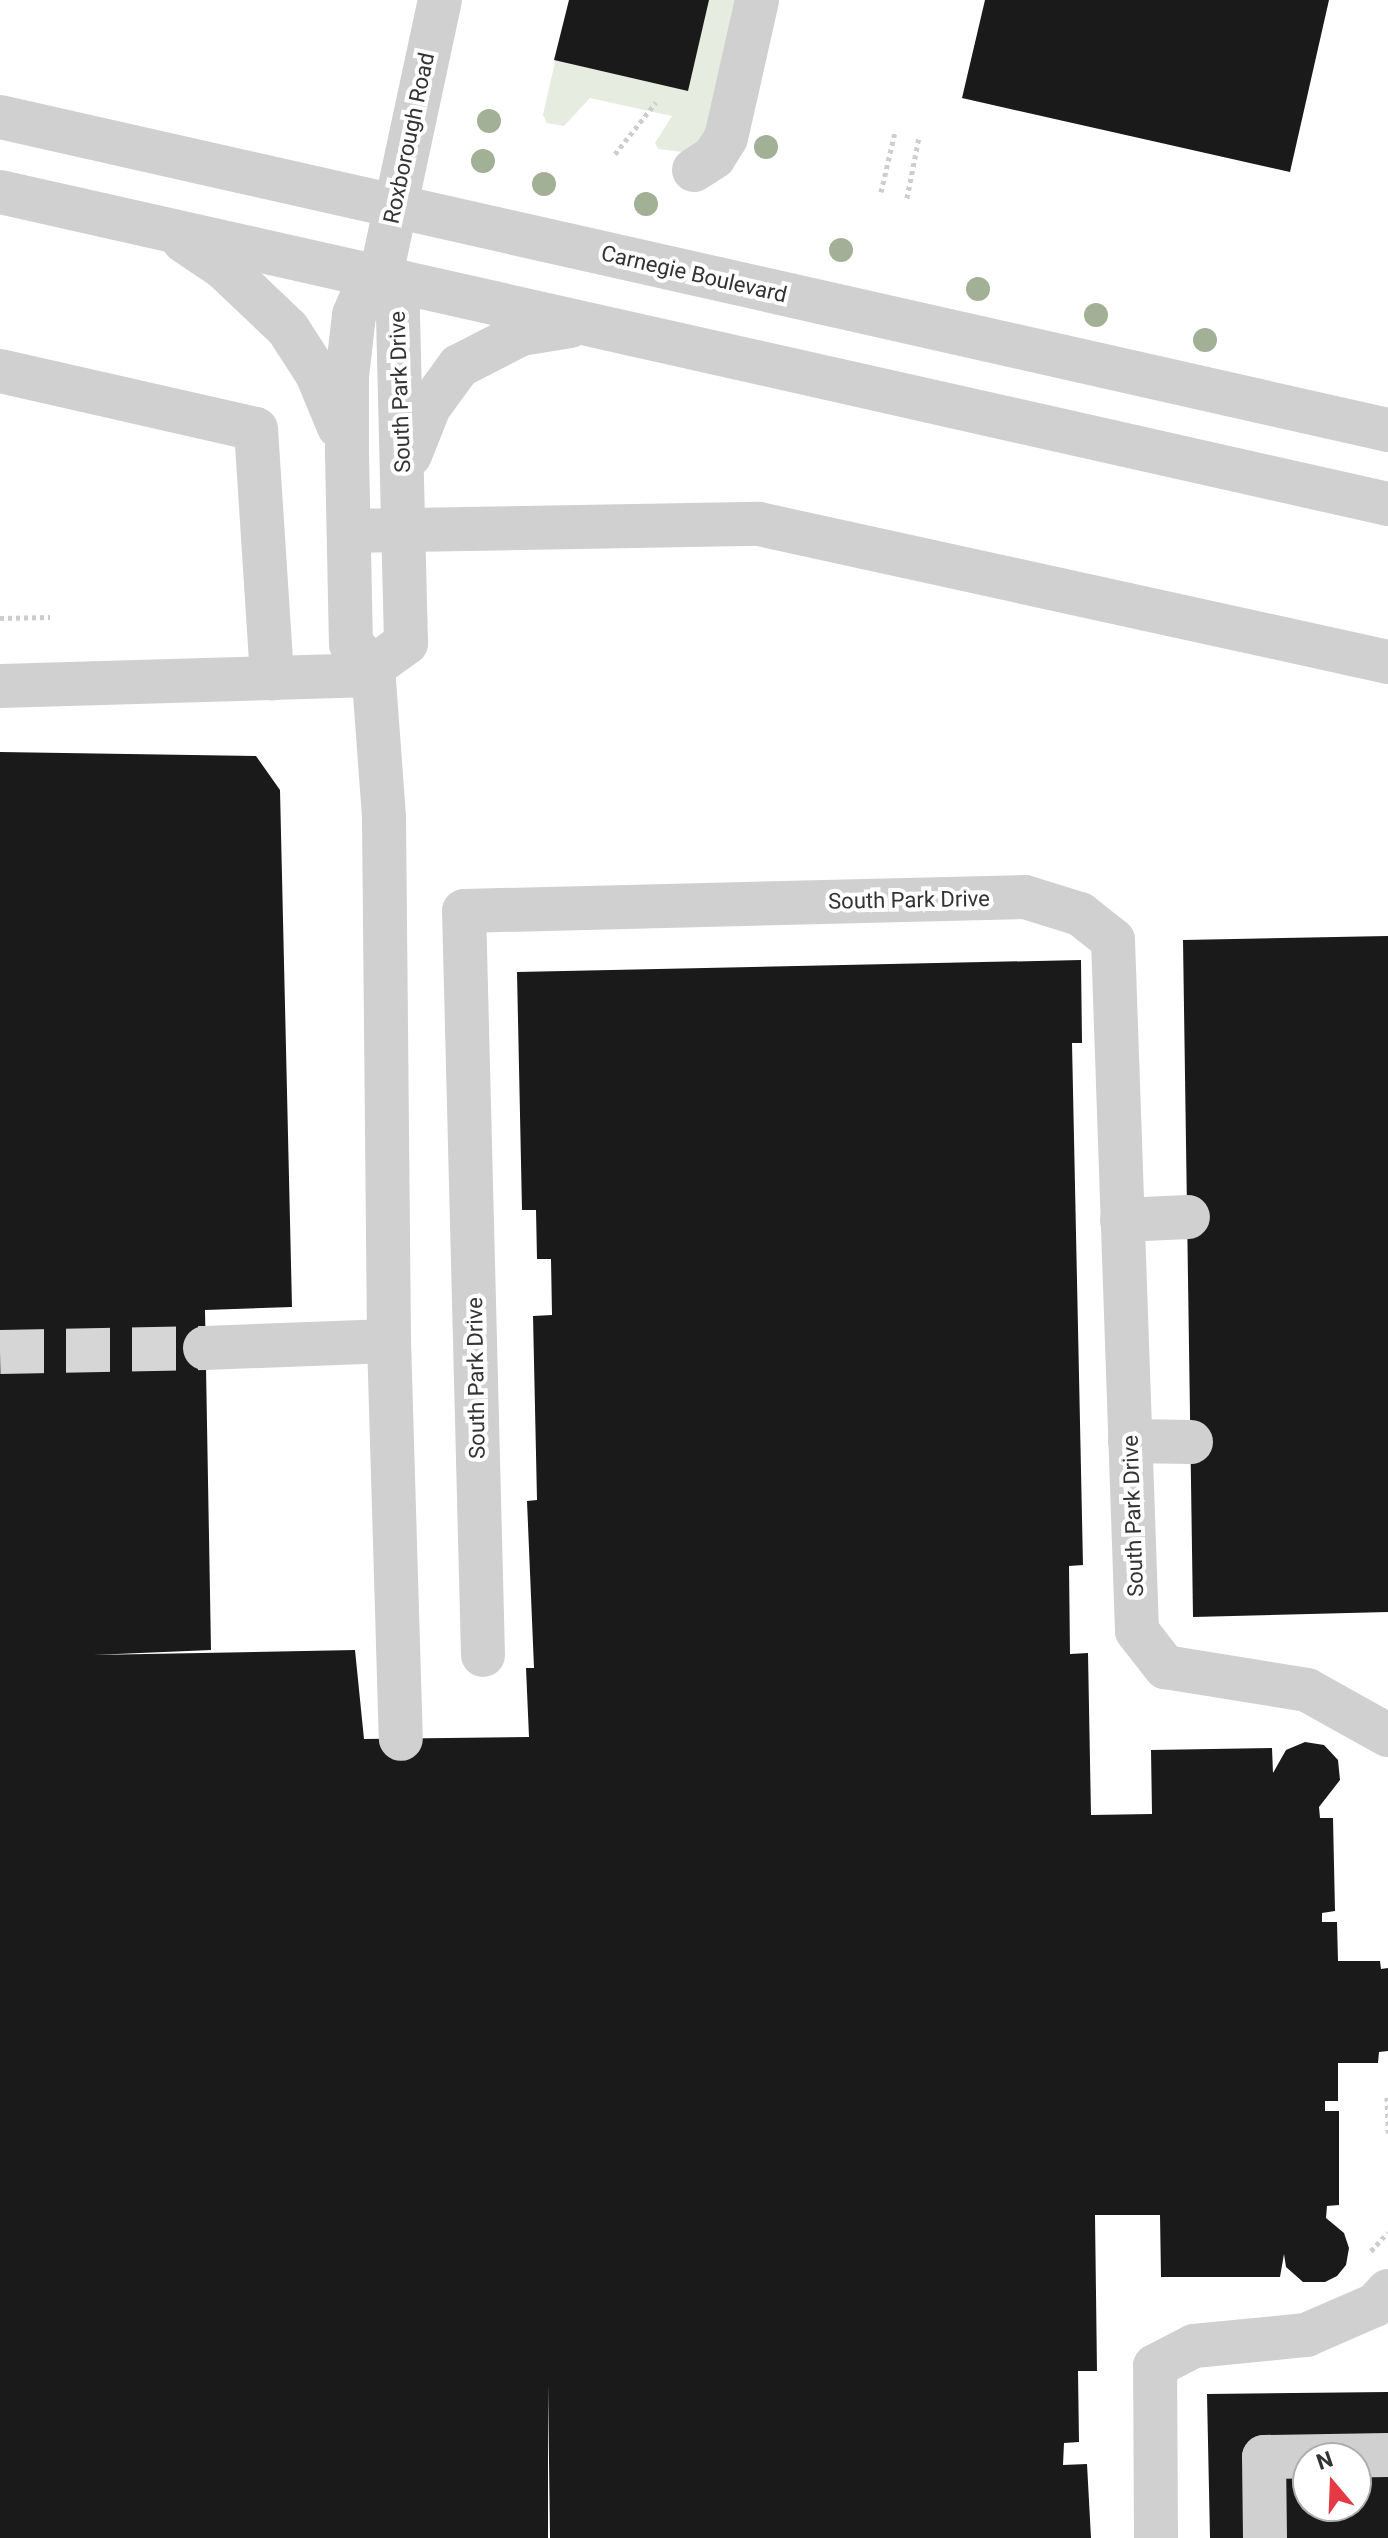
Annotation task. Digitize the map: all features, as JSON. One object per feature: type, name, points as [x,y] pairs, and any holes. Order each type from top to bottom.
[{"type":"street","name":"Roxborough Road","points":[[381,275],[440,0]]},
{"type":"street","points":[[694,170],[714,157],[726,138],[757,0]]},
{"type":"street","name":"Carnegie Boulevard","points":[[0,117],[1388,430]]},
{"type":"street","points":[[0,192],[381,275],[1388,504]]},
{"type":"street","points":[[149,226],[179,238],[224,268],[288,329],[317,374],[347,455]]},
{"type":"street","name":"South Park Drive","points":[[381,275],[398,306],[406,643],[373,671],[351,644],[347,376],[354,315],[363,293],[381,275]]},
{"type":"street","points":[[403,480],[429,407],[459,366],[521,334],[601,326]]},
{"type":"street","points":[[0,371],[256,429],[272,678]]},
{"type":"street","points":[[349,531],[759,524],[1388,662]]},
{"type":"street","points":[[0,686],[272,678],[373,671],[384,818],[389,1341],[401,1739]]},
{"type":"street","name":"South Park Drive","points":[[483,1655],[464,911],[1025,897],[1080,914],[1113,940],[1137,1631],[1165,1667],[1307,1690],[1388,1735]]},
{"type":"street","points":[[1122,1220],[1188,1217]]},
{"type":"street","points":[[205,1348],[389,1341]]},
{"type":"street","points":[[1130,1441],[1191,1442]]},
{"type":"street","points":[[1156,2538],[1155,2366],[1194,2346],[1306,2335],[1375,2305],[1388,2291]]},
{"type":"street","points":[[1265,2538],[1264,2457],[1388,2455]]},
{"type":"path","points":[[615,154],[656,102]]},
{"type":"path","points":[[881,192],[895,132]]},
{"type":"path","points":[[907,198],[919,137]]},
{"type":"path","points":[[0,618],[50,617]]},
{"type":"path","points":[[1387,2097],[1388,2133]]},
{"type":"shaded area","points":[[569,0],[741,0],[709,135],[691,153],[658,149],[655,143],[672,116],[590,98],[564,126],[547,123],[543,115]]},
{"type":"building","points":[[569,0],[709,0],[688,91],[554,60]]},
{"type":"building","points":[[985,0],[1329,0],[1290,172],[962,98]]},
{"type":"building","points":[[0,752],[256,756],[280,790],[292,1307],[205,1310],[211,1650],[93,1655],[355,1650],[364,1739],[529,1737],[526,1668],[534,1668],[527,1501],[537,1500],[533,1316],[552,1315],[551,1259],[537,1259],[536,1210],[522,1210],[517,972],[1081,960],[1082,1043],[1072,1043],[1083,1565],[1069,1566],[1070,1654],[1088,1653],[1091,1815],[1152,1814],[1151,1750],[1272,1748],[1273,1773],[1286,1750],[1305,1742],[1324,1745],[1338,1760],[1340,1780],[1319,1807],[1320,1818],[1333,1818],[1335,1911],[1322,1913],[1322,1922],[1337,1922],[1338,1961],[1380,1961],[1381,1969],[1388,1968],[1388,2051],[1379,2052],[1378,2063],[1338,2063],[1338,2101],[1325,2101],[1325,2111],[1339,2111],[1339,2205],[1327,2206],[1326,2218],[1344,2233],[1349,2248],[1346,2265],[1337,2276],[1325,2282],[1303,2282],[1286,2267],[1284,2254],[1280,2277],[1161,2277],[1160,2215],[1095,2215],[1097,2371],[1078,2371],[1079,2442],[1064,2443],[1063,2465],[1087,2464],[1091,2538],[550,2538],[548,2384],[548,2538],[0,2538]]},
{"type":"building","points":[[1388,936],[1388,1612],[1193,1617],[1183,940]]},
{"type":"building","points":[[1388,2392],[1388,2538],[1210,2538],[1207,2394]]},
{"type":"tunnel","points":[[0,1352],[205,1348]]}]
